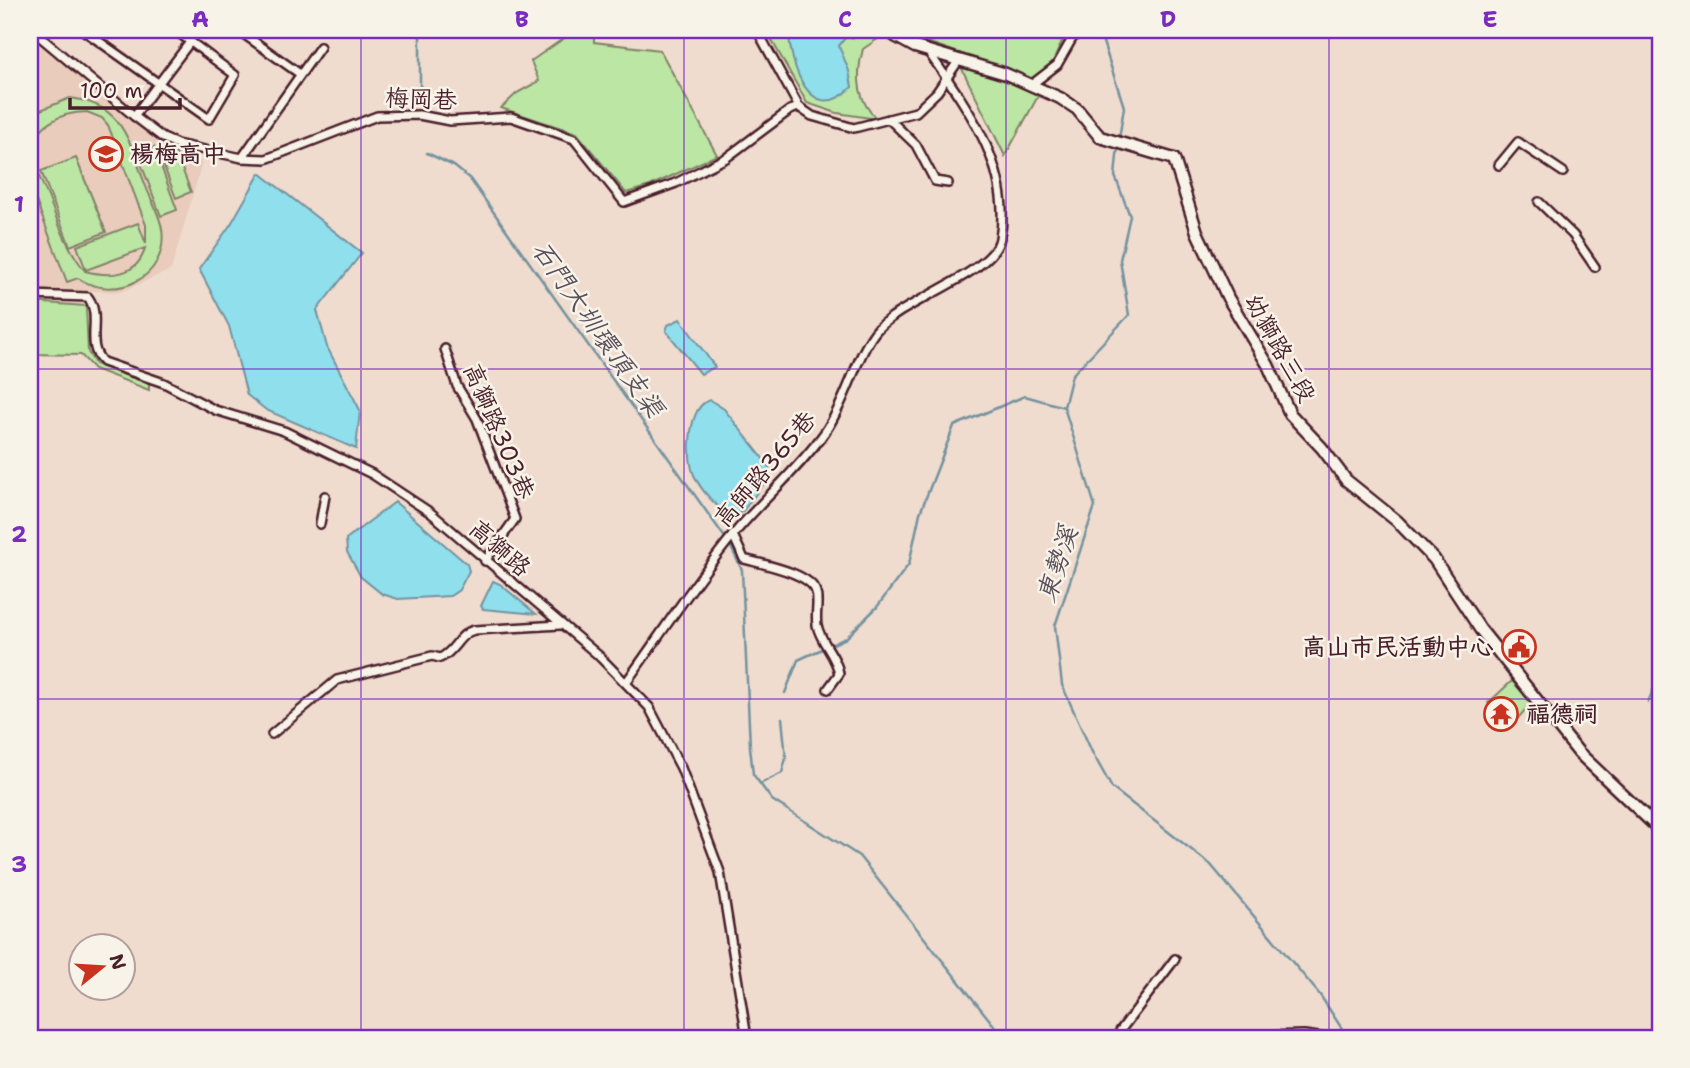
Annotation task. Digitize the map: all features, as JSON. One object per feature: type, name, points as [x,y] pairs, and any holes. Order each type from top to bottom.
[{"type":"street","name":"梅岡巷","points":[[32,30],[134,116],[163,138],[177,144],[242,158],[265,159],[377,116],[418,115],[450,121],[511,117],[574,139],[624,202],[702,171],[726,158],[790,110],[799,107]]},
{"type":"street","points":[[83,30],[209,119],[235,75],[175,30]]},
{"type":"street","points":[[238,30],[300,74]]},
{"type":"street","points":[[757,30],[799,107],[812,116],[854,128],[916,111],[937,92],[959,60]]},
{"type":"street","name":"幼獅路三段","points":[[891,30],[895,36],[927,50],[1031,85],[1077,109],[1100,136],[1174,159],[1197,232],[1228,298],[1268,365],[1290,414],[1322,447],[1346,480],[1397,521],[1434,559],[1487,639],[1578,753],[1660,830]]},
{"type":"street","points":[[1031,85],[1057,65],[1077,30]]},
{"type":"street","points":[[134,116],[190,42]]},
{"type":"street","points":[[242,158],[320,47]]},
{"type":"street","name":"高師路365巷","points":[[627,681],[733,535],[827,429],[874,333],[899,312],[968,272],[995,250],[1000,240],[997,174],[966,105],[927,50]]},
{"type":"street","points":[[889,119],[916,145],[935,181],[947,183]]},
{"type":"street","points":[[1499,165],[1518,142],[1563,172]]},
{"type":"street","points":[[1539,202],[1573,235],[1595,267]]},
{"type":"street","name":"高獅路","points":[[30,295],[88,298],[96,316],[93,345],[103,362],[164,383],[215,410],[284,431],[372,474],[431,513],[627,681],[662,729],[712,845],[720,872],[747,1038]]},
{"type":"street","name":"高獅路303巷","points":[[445,349],[457,386],[477,419],[515,519],[485,561]]},
{"type":"street","points":[[320,524],[319,514],[325,496]]},
{"type":"street","points":[[733,535],[744,559],[792,573],[814,587],[817,594],[817,626],[839,674],[828,689]]},
{"type":"street","points":[[272,734],[337,680],[432,656],[440,658],[451,652],[466,632],[474,630],[561,625]]},
{"type":"street","points":[[1120,1038],[1120,1031],[1175,959]]},
{"type":"street","points":[[1187,1038],[1326,1038]]},
{"type":"shaded area","name":"楊梅高中","points":[[30,34],[161,145],[202,163],[171,270],[120,292],[30,289]]},
{"type":"green space","points":[[566,30],[594,30],[594,42],[660,50],[717,155],[650,186],[626,193],[577,133],[501,108],[517,93],[539,81],[531,61],[567,36]]},
{"type":"green space","points":[[766,30],[878,30],[882,36],[863,49],[859,68],[861,95],[877,119],[837,113],[807,103]]},
{"type":"green space","points":[[898,30],[1067,30],[1037,98],[1005,156],[962,69],[968,56]]},
{"type":"green space","points":[[70,98],[88,102],[113,117],[128,139],[162,229],[162,246],[157,261],[148,273],[136,281],[108,288],[78,278],[67,282],[30,185],[30,123],[38,111]],"holes":[[[87,112],[102,118],[108,125],[146,225],[146,244],[138,223],[77,246],[86,270],[145,248],[136,265],[129,270],[113,274],[85,271],[68,245],[33,158],[36,138],[48,123],[67,115]]]},
{"type":"green space","points":[[154,147],[177,210],[161,216],[137,153]]},
{"type":"green space","points":[[176,153],[191,192],[176,198],[161,159]]},
{"type":"green space","points":[[76,158],[106,232],[70,246],[41,171]]},
{"type":"green space","points":[[30,302],[86,306],[88,352],[95,364],[149,384],[149,390],[94,369],[81,355],[30,354]]},
{"type":"green space","points":[[1512,681],[1532,702],[1512,725],[1506,716],[1510,710],[1501,704],[1496,712],[1488,703]]},
{"type":"water","points":[[789,30],[873,30],[872,36],[845,38],[839,46],[852,87],[837,98],[824,100],[814,96],[798,74]]},
{"type":"water","points":[[260,173],[362,253],[317,310],[327,347],[360,410],[356,449],[266,410],[247,395],[229,326],[199,269],[231,224]]},
{"type":"water","points":[[680,319],[715,367],[701,374],[666,331],[668,325]]},
{"type":"water","points":[[710,400],[724,409],[769,466],[770,476],[742,512],[732,516],[710,499],[691,467],[693,422],[703,404]]},
{"type":"water","points":[[395,502],[467,564],[469,571],[459,590],[450,596],[398,599],[382,594],[361,577],[347,552],[346,539]]},
{"type":"water","points":[[493,581],[536,614],[483,609],[481,606]]},
{"type":"waterway","name":"石門大圳環頂支渠","points":[[420,30],[420,104]]},
{"type":"waterway","name":"東勢溪","points":[[1106,30],[1103,42],[1124,107],[1119,139]]},
{"type":"waterway","name":"東勢溪","points":[[1118,146],[1115,176],[1130,216],[1120,260],[1129,315],[1072,375],[1064,407],[1095,506],[1055,626],[1062,685],[1092,752],[1112,788],[1211,865],[1320,995],[1348,1038]]},
{"type":"waterway","name":"石門大圳環頂支渠","points":[[427,153],[454,166],[470,179],[726,539]]},
{"type":"waterway","name":"石門大圳環頂支渠","points":[[785,693],[798,660],[846,638],[877,607],[909,564],[920,513],[954,426],[1025,396],[1064,407]]},
{"type":"waterway","name":"石門大圳環頂支渠","points":[[730,545],[742,570],[753,774],[772,800],[859,856],[1004,1038]]},
{"type":"waterway","points":[[1648,702],[1660,675]]},
{"type":"waterway","name":"石門大圳環頂支渠","points":[[760,784],[782,773],[786,758],[782,718]]},
{"type":"place","name":"楊梅高中","points":[[106,154]]},
{"type":"place","name":"高山市民活動中心","points":[[1519,647]]},
{"type":"place","name":"福德祠","points":[[1501,714]]}]
